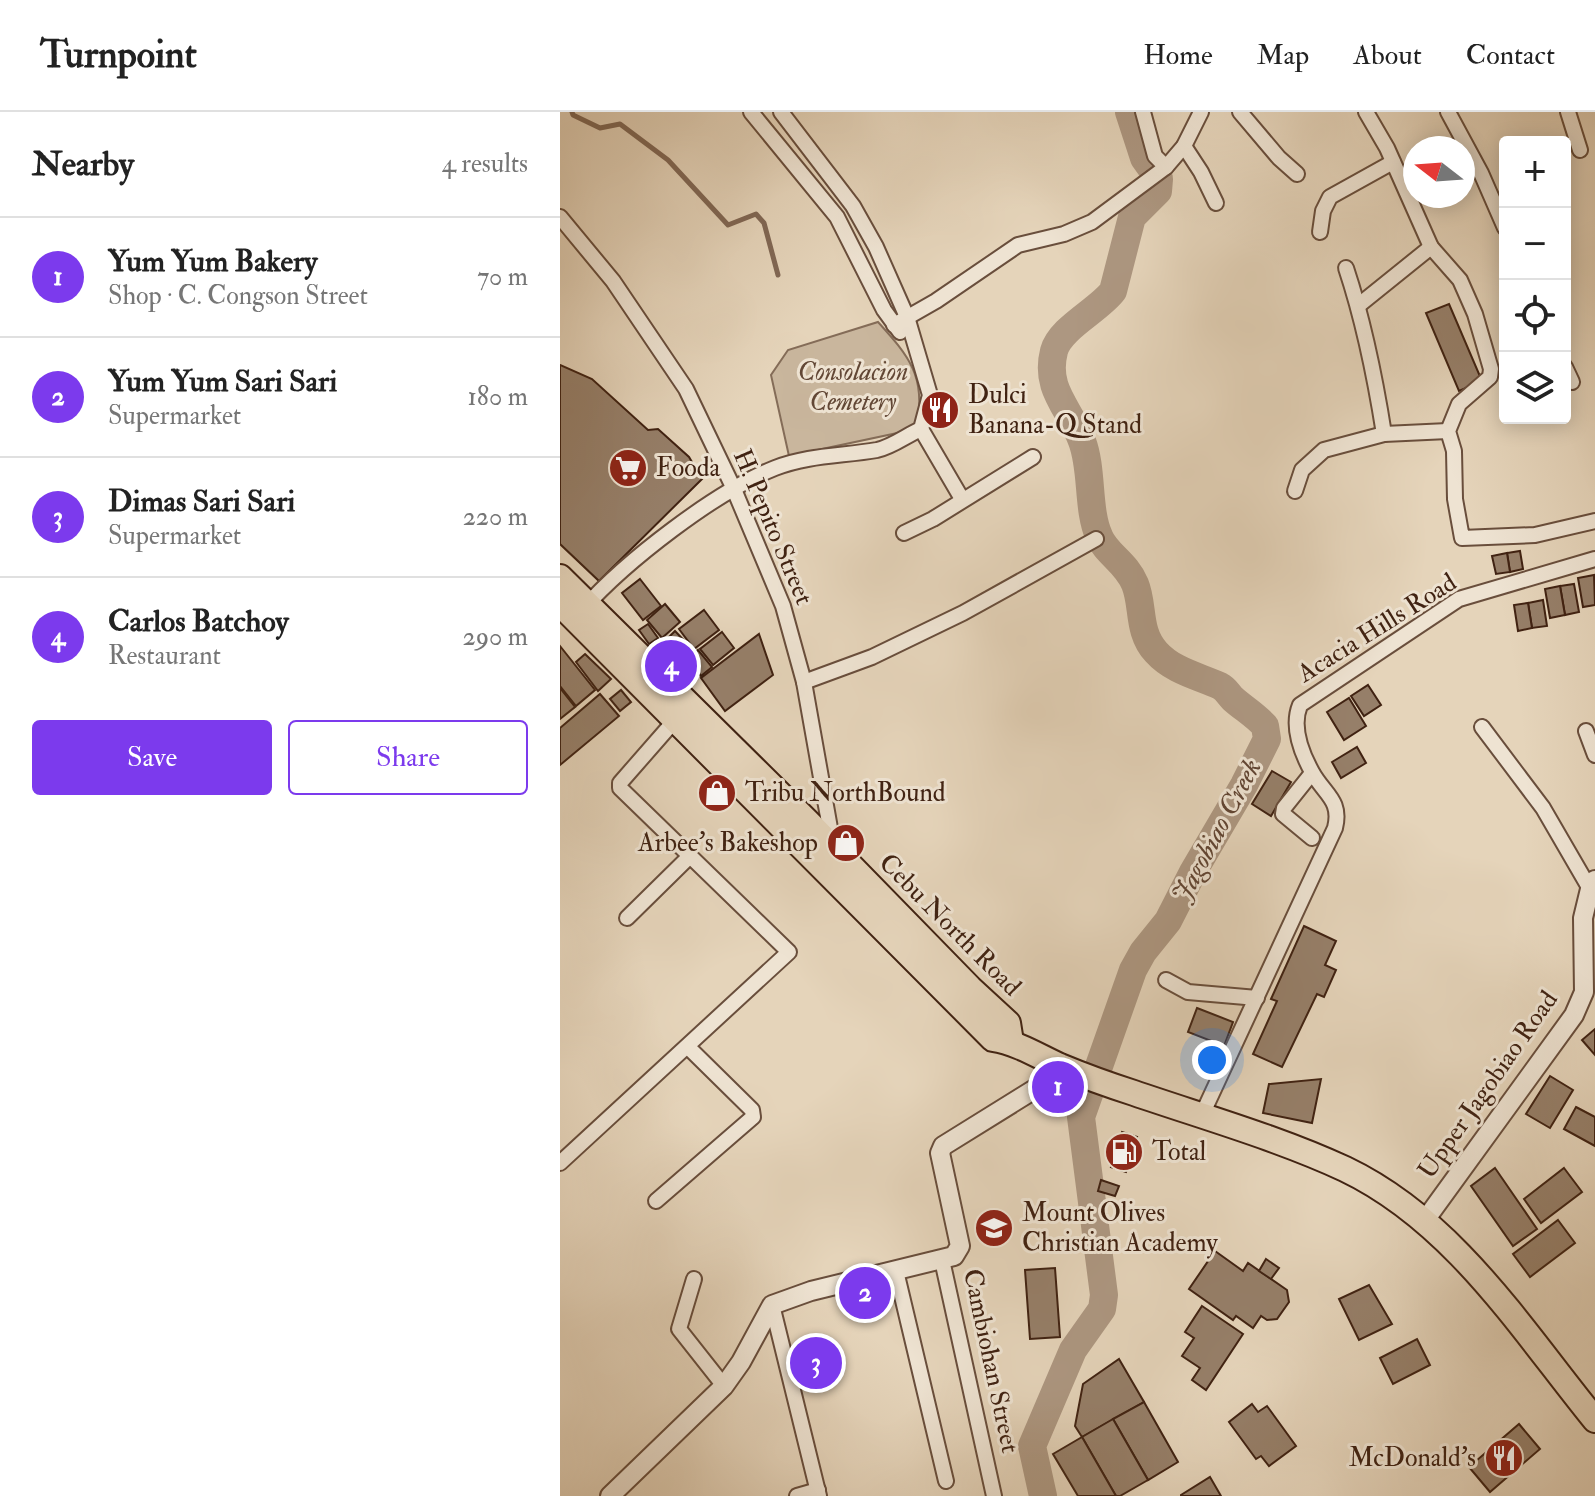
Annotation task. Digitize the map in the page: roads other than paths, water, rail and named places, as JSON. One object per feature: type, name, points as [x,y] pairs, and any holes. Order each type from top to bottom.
[{"type":"main road","name":"Cebu North Road","points":[[560,577],[574,608],[676,719],[993,1039],[1011,1042],[1008,1023],[834,850],[574,608]]},
{"type":"main road","points":[[1011,1042],[1084,1075],[1346,1170],[1395,1200],[1461,1255],[1494,1290],[1595,1420]]},
{"type":"street","points":[[751,112],[837,217],[901,321],[918,354],[930,395],[921,429],[962,499]]},
{"type":"street","points":[[781,112],[853,206],[876,247],[901,321]]},
{"type":"street","points":[[1143,112],[1155,156],[1164,168]]},
{"type":"street","points":[[901,321],[1018,245],[1064,234],[1092,222],[1164,168],[1184,146],[1201,112]]},
{"type":"street","points":[[1240,112],[1279,158],[1297,174]]},
{"type":"street","points":[[1366,112],[1393,162],[1431,247],[1460,280],[1475,314],[1491,369],[1490,377],[1459,404],[1448,431],[1454,451],[1455,499],[1462,538],[1535,535],[1595,521]]},
{"type":"street","points":[[1448,112],[1499,214]]},
{"type":"street","points":[[1568,112],[1580,150]]},
{"type":"street","points":[[1184,146],[1216,203]]},
{"type":"street","points":[[1320,232],[1323,211],[1330,197],[1393,162]]},
{"type":"street","name":"H. Pepito Street","points":[[560,217],[613,281],[686,389],[733,487],[783,606],[804,682],[834,850]]},
{"type":"street","points":[[1359,305],[1431,247]]},
{"type":"street","points":[[1346,268],[1359,305],[1384,434]]},
{"type":"street","points":[[574,608],[733,487],[776,468],[819,455],[881,449],[921,429]]},
{"type":"street","points":[[1295,491],[1302,470],[1324,450],[1384,434],[1448,431]]},
{"type":"street","points":[[904,533],[933,519],[1033,457]]},
{"type":"street","points":[[804,682],[872,657],[963,613],[1096,539]]},
{"type":"street","name":"Acacia Hills Road","points":[[1201,1117],[1335,828],[1338,815],[1334,802],[1312,773],[1296,732],[1294,718],[1300,705],[1459,599],[1595,559]]},
{"type":"street","points":[[560,1163],[789,952],[620,788],[620,783],[676,719]]},
{"type":"street","points":[[1482,727],[1543,808],[1592,884]]},
{"type":"street","points":[[1586,731],[1595,755]]},
{"type":"street","points":[[1312,773],[1284,808],[1283,814],[1312,838]]},
{"type":"street","points":[[627,918],[689,857]]},
{"type":"street","name":"Upper Jagobiao Road","points":[[1423,1223],[1574,1015],[1584,992],[1583,918],[1592,884]]},
{"type":"street","points":[[1166,980],[1188,992],[1257,998]]},
{"type":"street","points":[[656,1201],[753,1117],[752,1110],[688,1047]]},
{"type":"street","name":"Cambiohan Street","points":[[994,1496],[942,1260],[954,1256],[960,1246],[940,1153],[943,1146],[1084,1075]]},
{"type":"street","points":[[610,1496],[724,1386],[772,1305],[811,1291],[942,1260]]},
{"type":"street","points":[[896,1271],[946,1481]]},
{"type":"street","points":[[694,1279],[679,1329],[724,1386]]},
{"type":"street","points":[[772,1305],[818,1493],[797,1496]]},
{"type":"waterway","points":[[572,112],[600,128],[620,124],[668,160],[728,225],[756,214],[764,223],[778,275]]},
{"type":"waterway","name":"Jagobiao Creek","points":[[1043,1496],[1032,1446],[1073,1350],[1102,1309],[1104,1295],[1081,1117],[1133,970],[1168,921],[1267,739],[1265,726],[1224,689],[1170,664],[1150,644],[1143,627],[1135,584],[1099,536],[1082,441],[1052,377],[1054,351],[1058,343],[1113,291],[1132,217],[1158,191],[1159,179],[1144,158],[1129,112]]},
{"type":"place","name":"Dulci Banana-Q Stand","points":[[940,410]]},
{"type":"place","name":"Fooda","points":[[628,468]]},
{"type":"place","name":"Carlos Batchoy","points":[[671,666]]},
{"type":"place","name":"Tribu NorthBound","points":[[717,793]]},
{"type":"place","name":"Arbee's Bakeshop","points":[[846,843]]},
{"type":"place","name":"Yum Yum Bakery","points":[[1058,1087]]},
{"type":"place","name":"Total","points":[[1124,1152]]},
{"type":"place","name":"Mount Olives Christian Academy","points":[[994,1228]]},
{"type":"place","name":"Yum Yum Sari Sari","points":[[865,1293]]},
{"type":"place","name":"Dimas Sari Sari","points":[[816,1363]]},
{"type":"place","name":"McDonald's","points":[[1504,1458]]},
{"type":"park label","name":"Consolacion Cemetery","points":[[853,387]]}]
